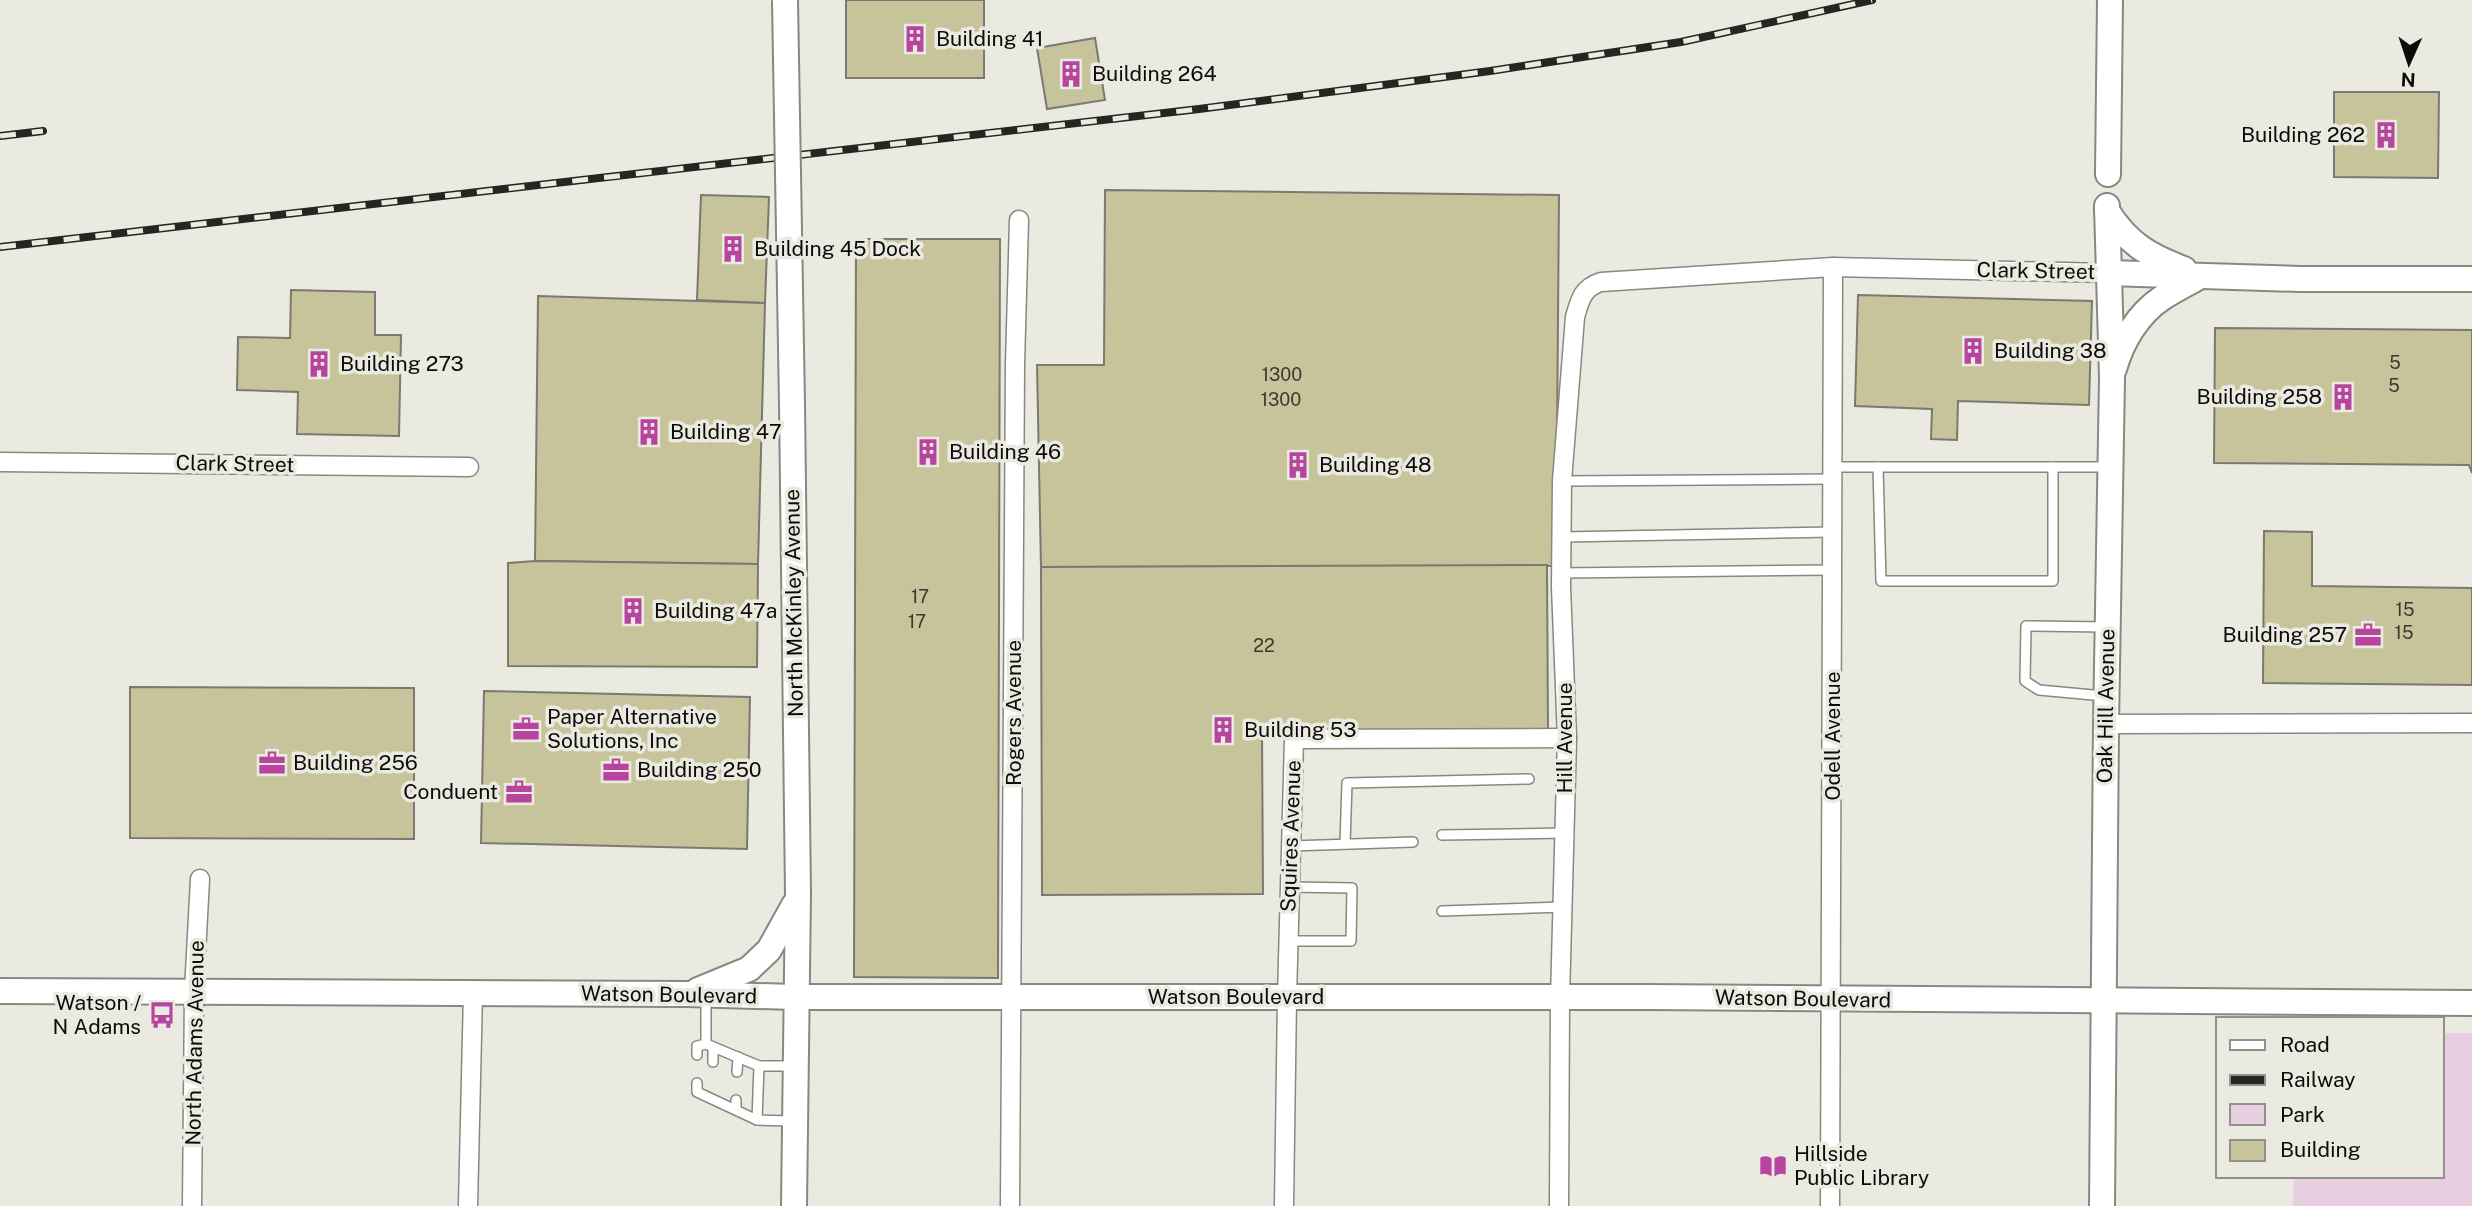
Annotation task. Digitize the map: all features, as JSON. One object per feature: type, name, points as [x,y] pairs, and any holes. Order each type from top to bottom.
[{"type":"street","name":"North McKinley Avenue","points":[[785,0],[798,894],[794,1206]]},
{"type":"street","points":[[2108,174],[2110,0]]},
{"type":"street","name":"Oak Hill Avenue","points":[[2102,1206],[2106,696],[2112,378],[2107,209],[2120,232],[2157,259],[2201,276]]},
{"type":"street","name":"Rogers Avenue","points":[[1010,1206],[1018,220]]},
{"type":"street","name":"Clark Street","points":[[1601,282],[1833,267],[2300,279],[2472,279]]},
{"type":"street","name":"Odell Avenue","points":[[1830,1206],[1833,267]]},
{"type":"street","points":[[2112,378],[2119,352],[2137,321],[2162,298],[2201,276]]},
{"type":"street","name":"Hill Avenue","points":[[1559,1206],[1560,999],[1567,738],[1562,481],[1575,317],[1580,300],[1590,285],[1601,282]]},
{"type":"street","name":"Clark Street","points":[[0,462],[469,467]]},
{"type":"street","points":[[2106,724],[2472,723]]},
{"type":"street","name":"Squires Avenue","points":[[1284,1206],[1294,739],[1567,738]]},
{"type":"street","name":"North Adams Avenue","points":[[192,1206],[194,991],[200,879]]},
{"type":"street","points":[[697,995],[749,969],[769,950],[790,916],[798,894]]},
{"type":"street","name":"Watson Boulevard","points":[[0,991],[795,997],[1647,997],[2472,1003]]},
{"type":"street","points":[[468,1206],[473,993]]},
{"type":"lane","points":[[1878,467],[1881,581],[2053,581],[2053,467]]},
{"type":"lane","points":[[1562,481],[1833,473],[1878,467],[2110,467]]},
{"type":"lane","points":[[1562,537],[1833,532]]},
{"type":"lane","points":[[1562,573],[1833,570]]},
{"type":"lane","points":[[2106,696],[2039,690],[2025,681],[2026,626],[2107,628]]},
{"type":"lane","points":[[1345,844],[1348,783],[1529,779]]},
{"type":"lane","points":[[1442,835],[1565,833]]},
{"type":"lane","points":[[1291,846],[1413,842]]},
{"type":"lane","points":[[1288,941],[1351,940],[1352,914],[1352,888],[1290,887]]},
{"type":"lane","points":[[1442,911],[1563,907]]},
{"type":"lane","points":[[697,995],[713,1062]]},
{"type":"lane","points":[[697,1055],[698,1046],[709,1046],[759,1066],[794,1066]]},
{"type":"lane","points":[[737,1072],[738,1057]]},
{"type":"lane","points":[[757,1120],[759,1066]]},
{"type":"lane","points":[[696,1083],[696,1092],[712,1094],[757,1120],[794,1121]]},
{"type":"lane","points":[[736,1100],[736,1110]]},
{"type":"green space","points":[[2444,1033],[2472,1033],[2472,1206],[2293,1206],[2294,1178],[2444,1178]]},
{"type":"building","name":"Building 41","points":[[846,0],[984,0],[984,78],[846,78]]},
{"type":"building","name":"Building 264","points":[[1095,38],[1105,100],[1047,109],[1037,48]]},
{"type":"building","name":"Building 262","points":[[2334,92],[2439,92],[2438,178],[2334,177]]},
{"type":"building","name":"Building 48","points":[[1105,190],[1559,195],[1556,566],[1041,567],[1037,365],[1104,365]]},
{"type":"building","name":"Building 45 Dock","points":[[701,195],[769,197],[765,303],[697,300]]},
{"type":"building","name":"Building 46","points":[[856,239],[1000,239],[998,978],[854,977]]},
{"type":"building","name":"Building 273","points":[[291,290],[375,292],[375,335],[401,335],[399,436],[297,434],[298,392],[237,390],[238,337],[290,338]]},
{"type":"building","name":"Building 38","points":[[1858,295],[2092,301],[2089,405],[1958,401],[1957,440],[1931,439],[1932,409],[1855,406]]},
{"type":"building","name":"Building 47","points":[[538,296],[765,303],[758,564],[535,561]]},
{"type":"building","name":"Building 258","points":[[2215,328],[2472,330],[2472,473],[2469,465],[2214,463]]},
{"type":"building","name":"Building 257","points":[[2264,531],[2312,532],[2312,586],[2472,588],[2472,685],[2263,683]]},
{"type":"building","name":"Building 47a","points":[[535,561],[758,564],[757,667],[508,666],[508,563]]},
{"type":"building","name":"Building 53","points":[[1547,565],[1548,730],[1262,731],[1263,894],[1042,895],[1041,567]]},
{"type":"building","name":"Building 256","points":[[130,687],[414,688],[414,839],[130,838]]},
{"type":"building","name":"Building 250","points":[[484,691],[750,697],[747,849],[481,843]]},
{"type":"railway","points":[[0,247],[1199,109],[1490,71],[1681,42],[1872,0]]},
{"type":"railway","points":[[0,136],[43,131]]},
{"type":"place","name":"Building 41","points":[[915,39]]},
{"type":"place","name":"Building 264","points":[[1071,74]]},
{"type":"place","name":"Building 262","points":[[2386,135]]},
{"type":"place","name":"Building 45 Dock","points":[[733,249]]},
{"type":"place","name":"Building 38","points":[[1973,351]]},
{"type":"place","name":"Building 273","points":[[319,364]]},
{"type":"place","name":"Building 258","points":[[2343,397]]},
{"type":"place","name":"Building 47","points":[[649,432]]},
{"type":"place","name":"Building 46","points":[[928,452]]},
{"type":"place","name":"Building 48","points":[[1298,465]]},
{"type":"place","name":"Building 47a","points":[[633,611]]},
{"type":"place","name":"Building 257","points":[[2368,635]]},
{"type":"place","name":"Paper Alternative Solutions, Inc","points":[[526,729]]},
{"type":"place","name":"Building 53","points":[[1223,730]]},
{"type":"place","name":"Building 256","points":[[272,763]]},
{"type":"place","name":"Building 250","points":[[616,770]]},
{"type":"place","name":"Conduent","points":[[519,792]]},
{"type":"place","name":"Watson / N Adams","points":[[162,1015]]},
{"type":"place","name":"Hillside Public Library","points":[[1773,1166]]}]
